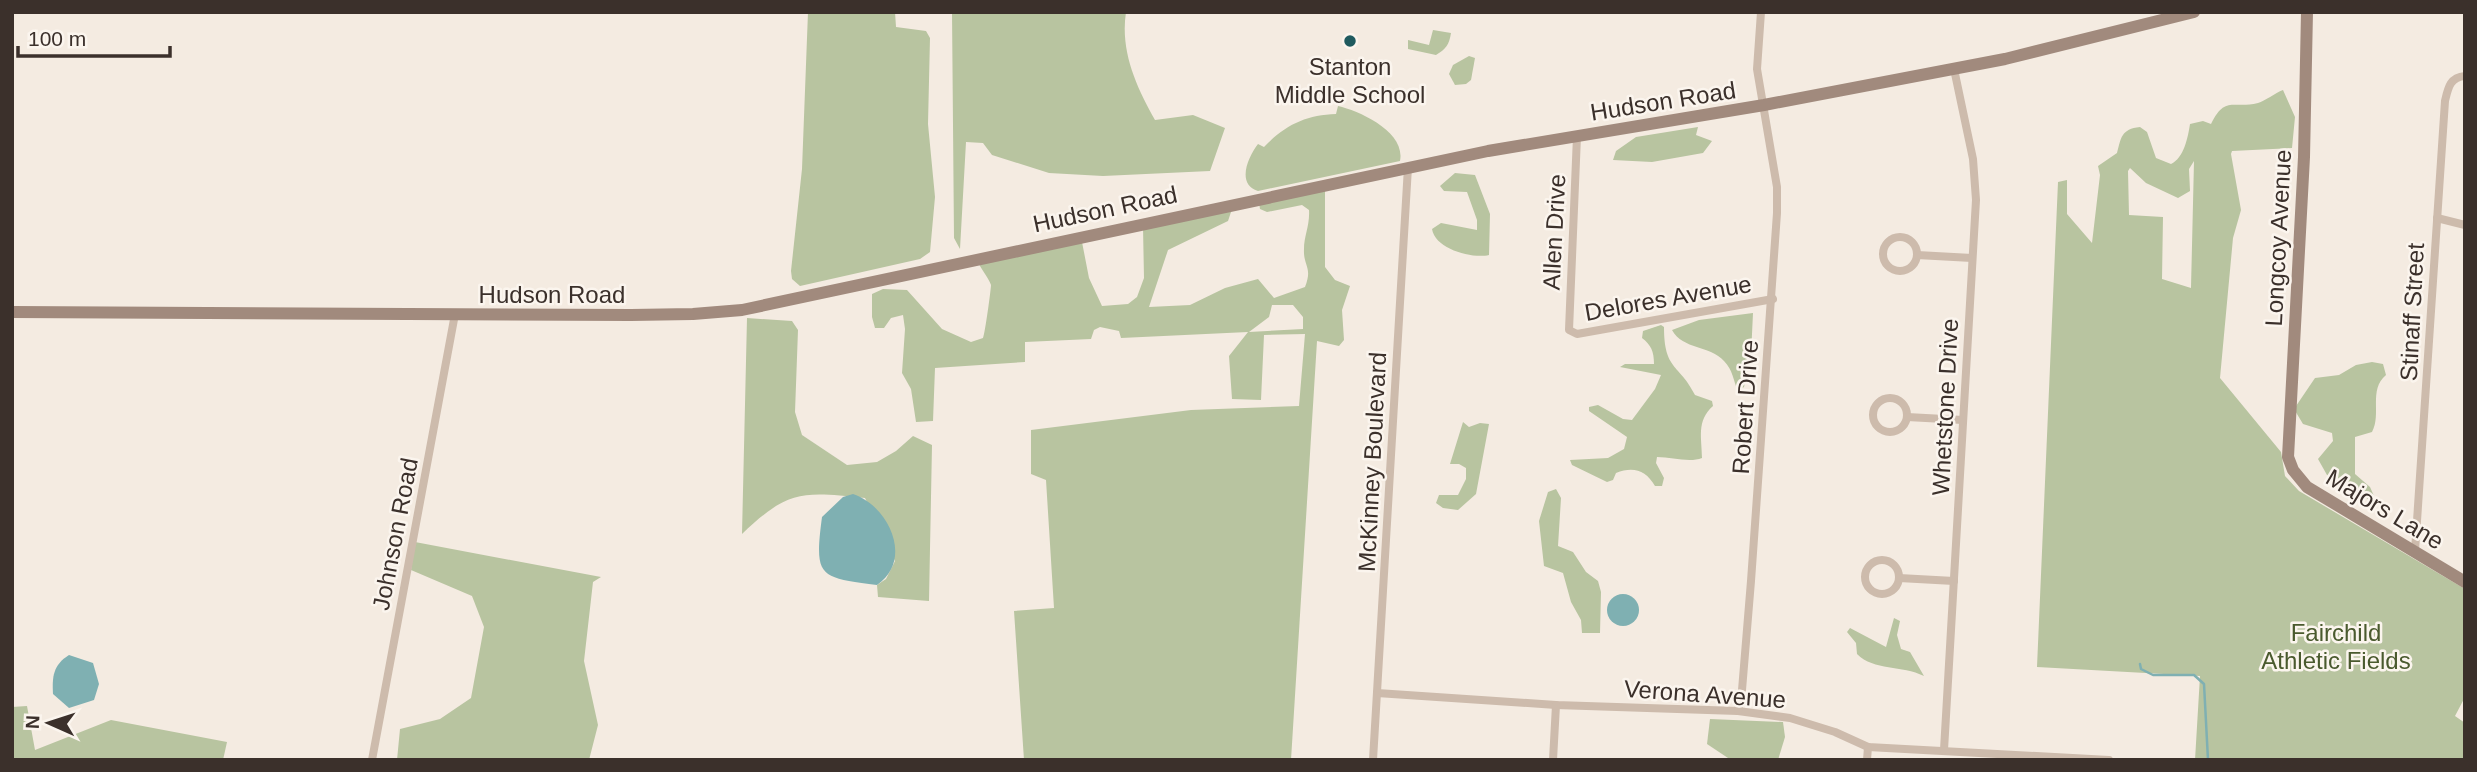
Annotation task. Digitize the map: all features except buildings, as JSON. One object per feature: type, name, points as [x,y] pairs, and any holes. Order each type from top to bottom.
[{"type":"street","name":"Robert Drive","points":[[1738,711],[1742,690],[1773,299],[1777,187],[1757,58],[1761,12]]},
{"type":"street","name":"Hudson Road","points":[[12,313],[693,314],[742,310],[1409,167],[1954,69],[2072,44],[2194,12]]},
{"type":"street","name":"Longcoy Avenue","points":[[2290,464],[2286,441],[2304,157],[2307,12]]},
{"type":"street","name":"Whetstone Drive","points":[[1944,750],[1975,182],[1954,69]]},
{"type":"street","name":"Stinaff Street","points":[[2415,551],[2445,101],[2450,84],[2460,77]]},
{"type":"street","name":"Allen Drive","points":[[1569,330],[1577,136]]},
{"type":"street","name":"McKinney Boulevard","points":[[1373,760],[1409,167]]},
{"type":"street","points":[[2437,218],[2465,225]]},
{"type":"street","points":[[1901,237],[1911,241],[1917,255],[1912,266],[1902,271],[1890,268],[1883,253],[1891,239],[1901,237]]},
{"type":"street","points":[[1917,255],[1972,258]]},
{"type":"street","name":"Delores Avenue","points":[[1569,330],[1577,334],[1773,299]]},
{"type":"street","name":"Johnson Road","points":[[372,760],[455,314]]},
{"type":"street","points":[[1892,398],[1905,407],[1907,417],[1902,428],[1886,432],[1876,426],[1873,415],[1881,401],[1892,398]]},
{"type":"street","points":[[1907,417],[1964,420]]},
{"type":"street","name":"Majors Lane","points":[[2290,464],[2307,486],[2465,582]]},
{"type":"street","points":[[1883,559],[1893,564],[1899,578],[1894,589],[1884,594],[1868,587],[1865,576],[1870,564],[1883,559]]},
{"type":"street","points":[[1899,578],[1954,580]]},
{"type":"street","name":"Verona Avenue","points":[[1377,693],[1556,705],[1738,711],[1790,718],[1835,732],[1868,747],[2109,760]]},
{"type":"street","points":[[1553,760],[1556,705]]},
{"type":"street","points":[[1867,760],[1868,747]]},
{"type":"green space","points":[[808,12],[895,12],[896,27],[926,31],[930,38],[928,124],[935,197],[930,252],[920,259],[800,286],[792,279],[791,271],[802,169]]},
{"type":"green space","points":[[952,12],[1126,12],[1125,41],[1131,68],[1155,120],[1193,115],[1225,128],[1210,171],[1103,176],[1049,173],[992,155],[983,143],[966,142],[960,249],[954,238]]},
{"type":"green space","points":[[1433,30],[1451,33],[1448,44],[1442,51],[1436,55],[1408,49],[1408,40],[1429,45]]},
{"type":"green space","points":[[1469,56],[1475,58],[1471,80],[1466,84],[1455,85],[1449,74],[1453,65]]},
{"type":"green space","name":"Fairchild Athletic Fields","points":[[2283,90],[2295,117],[2292,148],[2232,151],[2231,154],[2241,210],[2233,238],[2220,378],[2281,452],[2285,476],[2299,491],[2465,589],[2465,697],[2455,716],[2465,723],[2465,760],[2195,760],[2200,676],[2037,667],[2058,182],[2067,180],[2067,214],[2092,243],[2100,175],[2098,166],[2117,153],[2125,132],[2140,127],[2147,132],[2156,158],[2171,164],[2182,152],[2190,124],[2203,121],[2211,124],[2225,106],[2258,103]],"holes":[[[2194,161],[2191,288],[2162,279],[2163,217],[2129,215],[2130,168],[2146,183],[2178,198],[2190,191],[2189,169]]]},
{"type":"green space","points":[[1338,106],[1380,124],[1396,141],[1400,161],[1258,191],[1251,188],[1247,183],[1246,170],[1258,144],[1264,147],[1288,127],[1306,119],[1336,114]]},
{"type":"green space","points":[[1698,127],[1696,135],[1712,141],[1703,153],[1652,162],[1613,160],[1616,151],[1636,137]]},
{"type":"green space","points":[[1455,173],[1475,175],[1490,214],[1489,255],[1455,251],[1440,242],[1432,229],[1441,223],[1477,230],[1477,220],[1467,192],[1444,191],[1440,186]]},
{"type":"green space","points":[[1325,189],[1325,267],[1335,280],[1350,286],[1342,310],[1344,340],[1339,346],[1317,341],[1291,760],[1024,760],[1014,611],[1054,608],[1046,480],[1031,474],[1031,430],[1191,410],[1299,406],[1305,334],[1264,335],[1261,400],[1232,399],[1229,356],[1248,332],[1121,338],[1119,331],[1100,327],[1094,330],[1091,339],[1025,342],[1025,362],[935,368],[933,421],[916,422],[911,389],[902,373],[905,329],[903,315],[891,318],[884,328],[875,328],[872,294],[883,289],[907,290],[942,329],[971,342],[983,338],[991,288],[979,264],[1082,242],[1089,278],[1102,306],[1128,304],[1137,297],[1144,278],[1143,227],[1232,209],[1228,221],[1168,250],[1149,307],[1190,305],[1225,288],[1258,279],[1274,298],[1305,287],[1308,271],[1304,249],[1309,210],[1302,205],[1267,212],[1260,209],[1259,203]],"holes":[[[1272,305],[1293,305],[1303,317],[1303,329],[1249,332],[1269,317]]]},
{"type":"green space","points":[[1753,313],[1751,355],[1744,387],[1738,391],[1724,361],[1712,352],[1683,341],[1672,330],[1699,320]]},
{"type":"green space","points":[[747,318],[792,321],[798,330],[795,412],[802,435],[847,465],[877,462],[896,451],[913,436],[932,445],[929,601],[878,597],[877,585],[886,579],[895,561],[865,498],[826,495],[798,497],[772,509],[742,534]]},
{"type":"green space","points":[[1661,325],[1664,327],[1667,352],[1674,366],[1695,395],[1712,401],[1713,406],[1702,424],[1702,458],[1686,460],[1657,457],[1656,463],[1664,478],[1662,486],[1655,486],[1648,476],[1633,470],[1616,473],[1613,480],[1607,482],[1572,465],[1570,460],[1608,458],[1624,449],[1627,437],[1589,411],[1589,407],[1598,405],[1623,419],[1632,420],[1655,389],[1661,375],[1620,367],[1625,364],[1654,364],[1651,349],[1642,338],[1643,331]]},
{"type":"green space","points":[[2372,362],[2383,364],[2386,375],[2376,395],[2375,425],[2372,432],[2355,437],[2355,474],[2370,487],[2374,496],[2368,499],[2327,475],[2318,459],[2333,441],[2332,433],[2303,424],[2294,409],[2315,378],[2339,375],[2356,365]]},
{"type":"green space","points":[[1463,422],[1469,427],[1480,423],[1489,424],[1476,494],[1458,510],[1443,508],[1436,503],[1439,495],[1458,495],[1466,479],[1466,468],[1459,464],[1450,464]]},
{"type":"green space","points":[[1556,489],[1561,498],[1558,546],[1573,552],[1586,572],[1598,581],[1601,592],[1600,633],[1582,633],[1581,620],[1571,602],[1563,573],[1544,566],[1539,521],[1548,492]]},
{"type":"green space","points":[[415,542],[601,577],[593,582],[584,661],[598,725],[589,760],[397,760],[400,729],[440,719],[471,698],[484,627],[472,596],[411,570]]},
{"type":"green space","points":[[1894,618],[1900,621],[1897,635],[1901,649],[1910,652],[1924,676],[1880,666],[1857,654],[1856,643],[1847,632],[1850,628],[1886,647]]},
{"type":"green space","points":[[27,706],[35,750],[111,720],[227,742],[223,760],[12,760],[12,707]]},
{"type":"green space","points":[[1710,719],[1783,722],[1785,737],[1778,760],[1731,760],[1707,744]]},
{"type":"water","points":[[853,494],[866,500],[877,510],[892,535],[894,562],[888,574],[877,585],[832,576],[825,571],[821,563],[819,552],[822,517],[843,497]]},
{"type":"water","points":[[1623,594],[1634,599],[1639,610],[1634,621],[1623,626],[1612,621],[1607,610],[1612,599]]},
{"type":"water","points":[[69,655],[93,663],[99,684],[94,700],[69,708],[53,694],[53,677],[57,667]]},
{"type":"waterway","points":[[2140,664],[2141,669],[2153,675],[2194,675],[2204,684],[2208,760]]},
{"type":"place","name":"Stanton Middle School","points":[[1350,41]]}]
